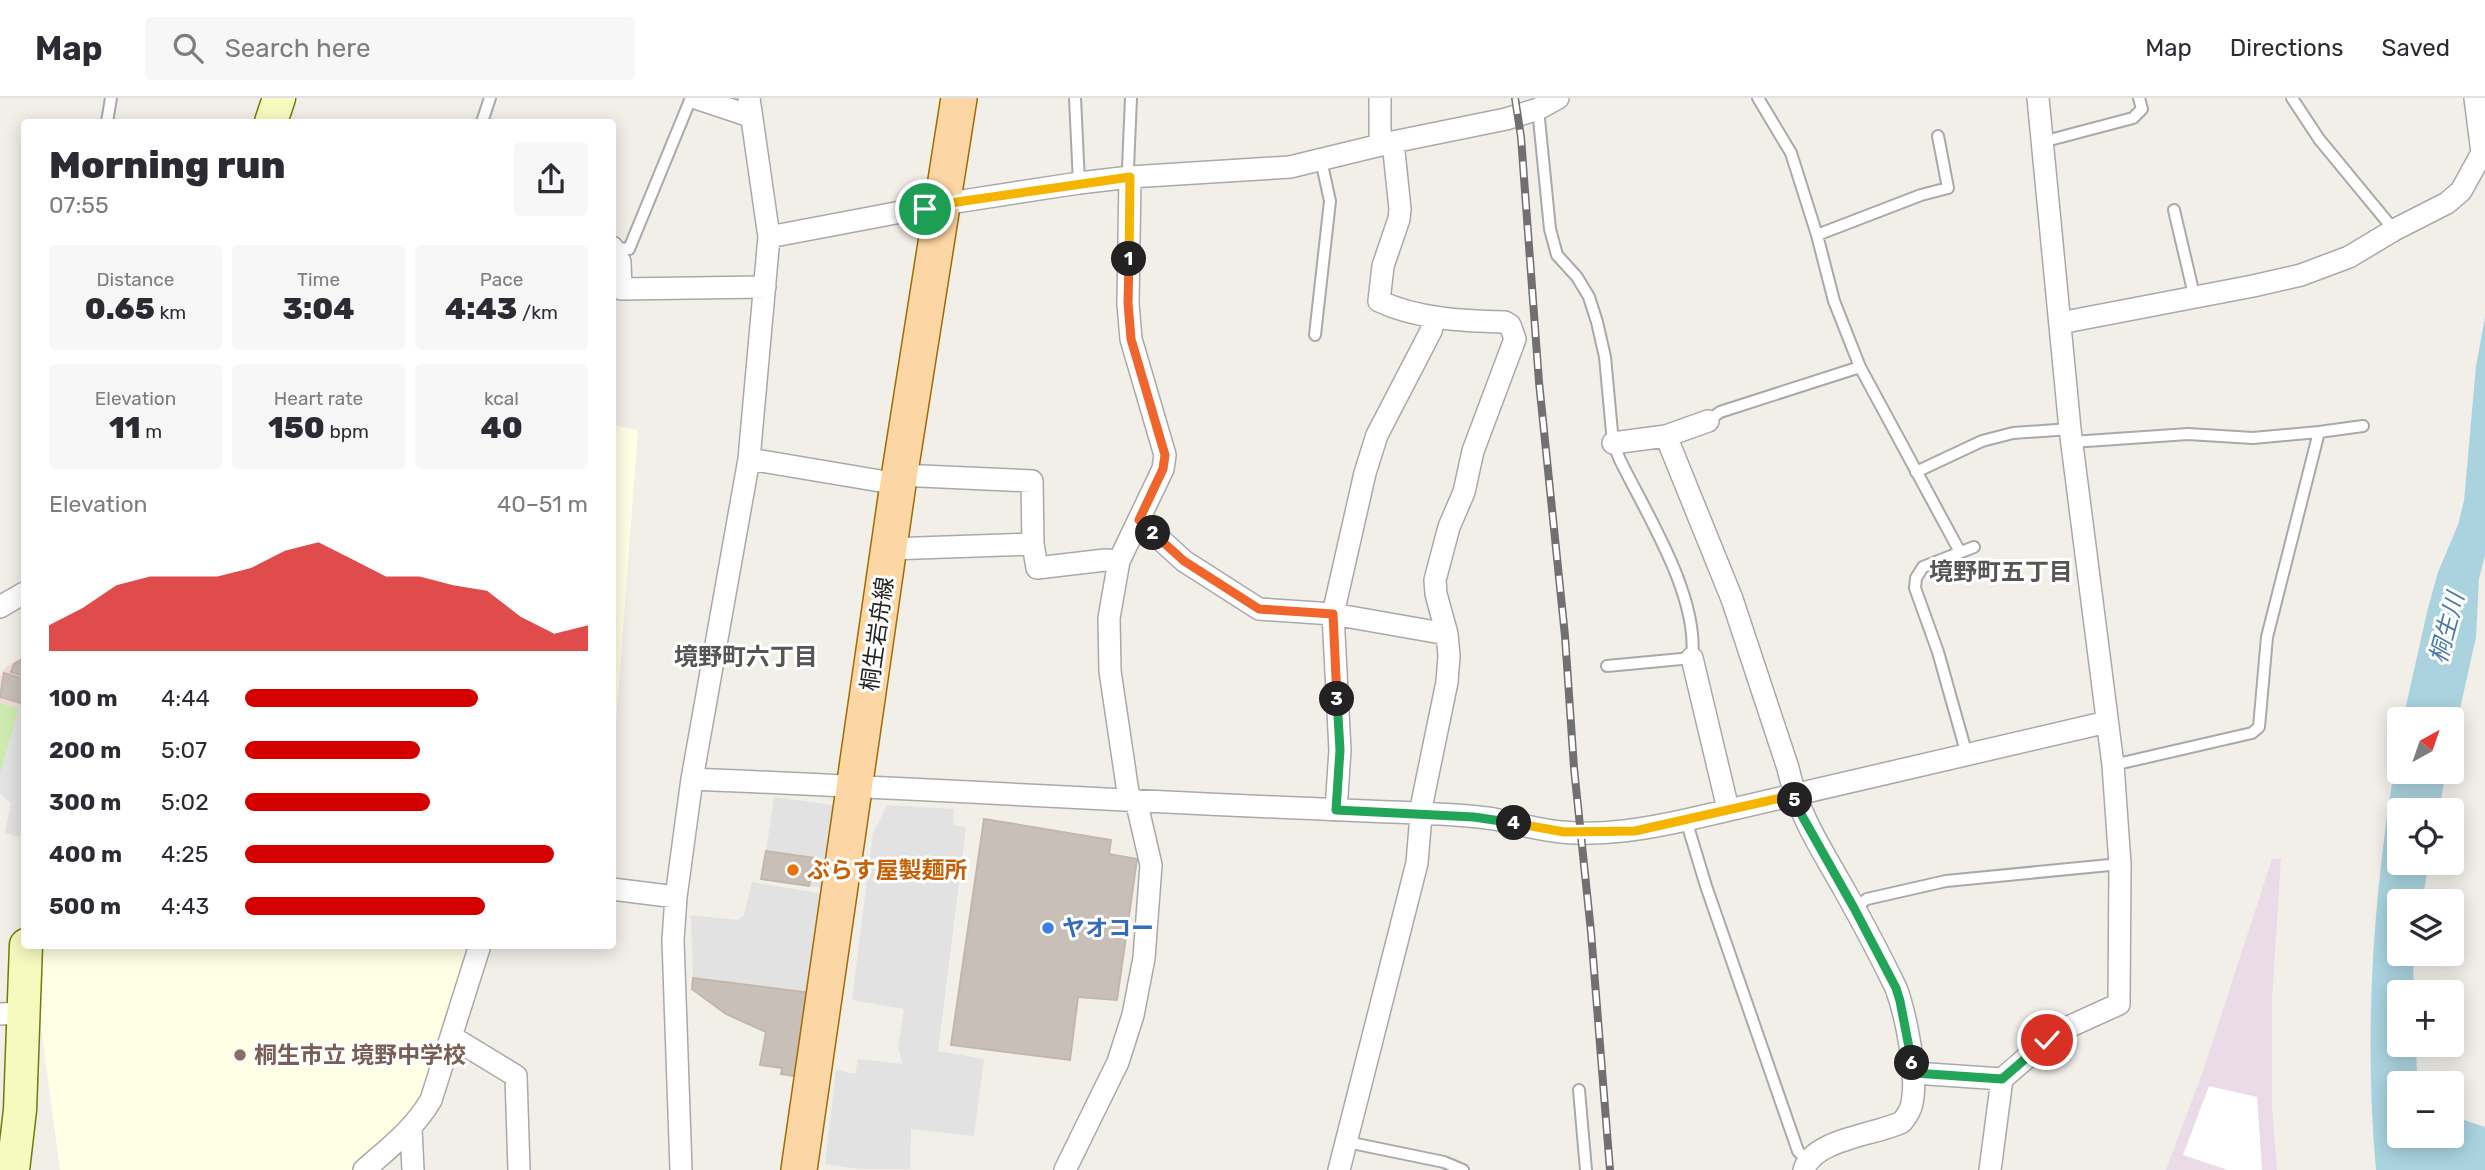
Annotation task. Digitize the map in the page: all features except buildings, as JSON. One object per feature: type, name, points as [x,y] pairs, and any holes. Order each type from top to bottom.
[{"type":"main road","name":"桐生岩舟線","points":[[799,1170],[899,480],[959,98]]},
{"type":"street","points":[[272,119],[279,98]]},
{"type":"street","points":[[681,1170],[673,940],[676,897],[692,779],[749,459],[769,237],[750,107],[693,98]]},
{"type":"street","points":[[1339,1170],[1417,863],[1421,814],[1447,682],[1447,634],[1435,580],[1449,527],[1465,492],[1473,451],[1515,339],[1510,325],[1505,322],[1434,317],[1390,307],[1378,301],[1383,266],[1401,209],[1386,144],[1380,98]]},
{"type":"street","points":[[769,237],[943,204],[1079,183],[1130,177],[1290,167],[1506,119],[1558,98]]},
{"type":"street","points":[[1990,1170],[2002,1079],[2047,1040],[2064,1029],[2119,1004],[2120,864],[2113,765],[2071,436],[2038,98]]},
{"type":"street","points":[[2060,323],[2195,299],[2301,275],[2349,257],[2447,203],[2461,191],[2482,153],[2475,98]]},
{"type":"street","points":[[1065,1170],[1118,1062],[1133,1015],[1144,958],[1151,865],[1133,799],[1110,671],[1109,618],[1119,561],[1163,469],[1165,455],[1131,339],[1128,303],[1130,177]]},
{"type":"street","points":[[616,253],[621,262],[621,289],[765,287]]},
{"type":"street","points":[[1336,810],[1340,750],[1333,614],[1365,473],[1377,435],[1431,331],[1434,317]]},
{"type":"street","points":[[1614,443],[1666,436],[1708,421]]},
{"type":"street","points":[[1666,436],[1732,599],[1801,814],[1854,908],[1900,1001],[1914,1073],[1912,1104],[1902,1122],[1838,1142],[1818,1152],[1806,1166]]},
{"type":"street","points":[[749,459],[899,480],[1032,481],[1032,544],[1037,568],[1105,560],[1119,561]]},
{"type":"street","points":[[1139,520],[1184,561],[1259,609],[1333,614],[1447,634]]},
{"type":"street","points":[[889,549],[1032,544]]},
{"type":"street","points":[[0,607],[21,595]]},
{"type":"street","points":[[1692,658],[1728,809]]},
{"type":"street","points":[[692,779],[1421,814],[1491,819],[1564,832],[1635,831],[2107,722]]},
{"type":"street","points":[[616,890],[676,897]]},
{"type":"street","points":[[13,1170],[20,1110],[12,1014],[25,949]]},
{"type":"street","points":[[364,1170],[411,1128],[431,1100],[479,949]]},
{"type":"street","points":[[452,1037],[516,1076],[519,1170]]},
{"type":"street","points":[[1914,1073],[2002,1079]]},
{"type":"street","points":[[411,1128],[412,1170]]},
{"type":"lane","points":[[108,119],[111,98]]},
{"type":"lane","points":[[483,119],[490,98]]},
{"type":"lane","points":[[616,248],[629,249],[693,98]]},
{"type":"lane","points":[[1074,98],[1079,183]]},
{"type":"lane","points":[[1130,177],[1128,169],[1131,98]]},
{"type":"lane","points":[[1758,98],[1791,153],[1834,301],[1860,367],[1960,552]]},
{"type":"lane","points":[[2042,142],[2133,118],[2142,109],[2139,98]]},
{"type":"lane","points":[[2292,98],[2319,139],[2394,230]]},
{"type":"lane","points":[[1538,108],[1550,229],[1558,255],[1577,277],[1589,297],[1605,357],[1614,443],[1682,587],[1694,644],[1692,658],[1607,666]]},
{"type":"lane","points":[[1817,235],[1921,195],[1948,188],[1938,136]]},
{"type":"lane","points":[[1315,335],[1330,201],[1321,160]]},
{"type":"lane","points":[[2174,210],[2195,299]]},
{"type":"lane","points":[[1708,421],[1720,412],[1860,367]]},
{"type":"lane","points":[[1916,472],[1982,441],[2013,433],[2071,436],[2189,434],[2253,438],[2363,426]]},
{"type":"lane","points":[[2113,765],[2252,733],[2259,727],[2267,637],[2319,432]]},
{"type":"lane","points":[[1967,755],[1938,652],[1914,588],[1923,566],[1974,547]]},
{"type":"lane","points":[[1686,820],[1710,898],[1798,1151],[1806,1166]]},
{"type":"lane","points":[[1854,908],[1867,899],[1946,881],[2120,864]]},
{"type":"lane","points":[[1579,1090],[1586,1170]]},
{"type":"lane","points":[[1347,1142],[1444,1162],[1463,1170]]},
{"type":"shaded area","points":[[616,426],[638,430],[616,723]]},
{"type":"shaded area","points":[[21,659],[21,708],[0,703],[0,676],[6,667]]},
{"type":"shaded area","points":[[21,708],[20,837],[5,833],[11,802],[0,792],[0,775]]},
{"type":"shaded area","points":[[774,797],[847,807],[835,890],[809,886],[814,858],[766,851]]},
{"type":"shaded area","points":[[887,805],[954,809],[953,825],[966,827],[938,1051],[984,1059],[974,1136],[911,1129],[910,1169],[859,1169],[825,1164],[836,1070],[855,1074],[858,1059],[903,1064],[898,1048],[904,1009],[852,1000],[873,833]]},
{"type":"shaded area","points":[[2281,858],[2272,999],[2272,1107],[2277,1170],[2166,1170],[2202,1074],[2272,859]]},
{"type":"shaded area","points":[[752,882],[836,896],[821,993],[693,978],[691,915],[737,920],[744,915]]},
{"type":"shaded area","name":"桐生市立 境野中学校","points":[[42,949],[467,949],[421,1098],[406,1124],[353,1170],[60,1170],[39,1012]]},
{"type":"green space","points":[[0,703],[19,708],[0,775]]},
{"type":"water","name":"桐生川","points":[[2485,317],[2485,555],[2479,579],[2476,637],[2460,707],[2406,707],[2438,572],[2458,525],[2464,501],[2476,366]]},
{"type":"water","points":[[2392,784],[2444,784],[2441,798],[2389,798]]},
{"type":"water","points":[[2387,817],[2387,875],[2427,875],[2424,889],[2387,889],[2387,966],[2413,966],[2414,980],[2387,980],[2387,1057],[2416,1057],[2417,1071],[2387,1071],[2387,1148],[2464,1148],[2464,1120],[2485,1127],[2485,1170],[2376,1170],[2372,1116],[2371,1009]]},
{"type":"pier","points":[[2209,1086],[2257,1097],[2262,1170],[2228,1170],[2183,1155]]},
{"type":"railway","points":[[1515,98],[1521,137],[1539,382],[1565,636],[1574,768],[1591,932],[1610,1170]]},
{"type":"place","name":"ぶらす屋製麺所","points":[[793,870]]},
{"type":"place","name":"ヤオコー","points":[[1048,928]]},
{"type":"place","name":"桐生市立 境野中学校","points":[[240,1055]]},
{"type":"district","name":"境野町五丁目","points":[[2001,572]]},
{"type":"district","name":"境野町六丁目","points":[[746,657]]},
{"type":"route","points":[[925,209],[943,204],[1130,177],[1128,303],[1131,339],[1165,455],[1163,469],[1139,520],[1184,561],[1259,609],[1333,614],[1340,750],[1336,810],[1474,817],[1550,831],[1607,833],[1635,831],[1794,795],[1801,814],[1896,988],[1914,1073],[2002,1079],[2047,1040]]}]
